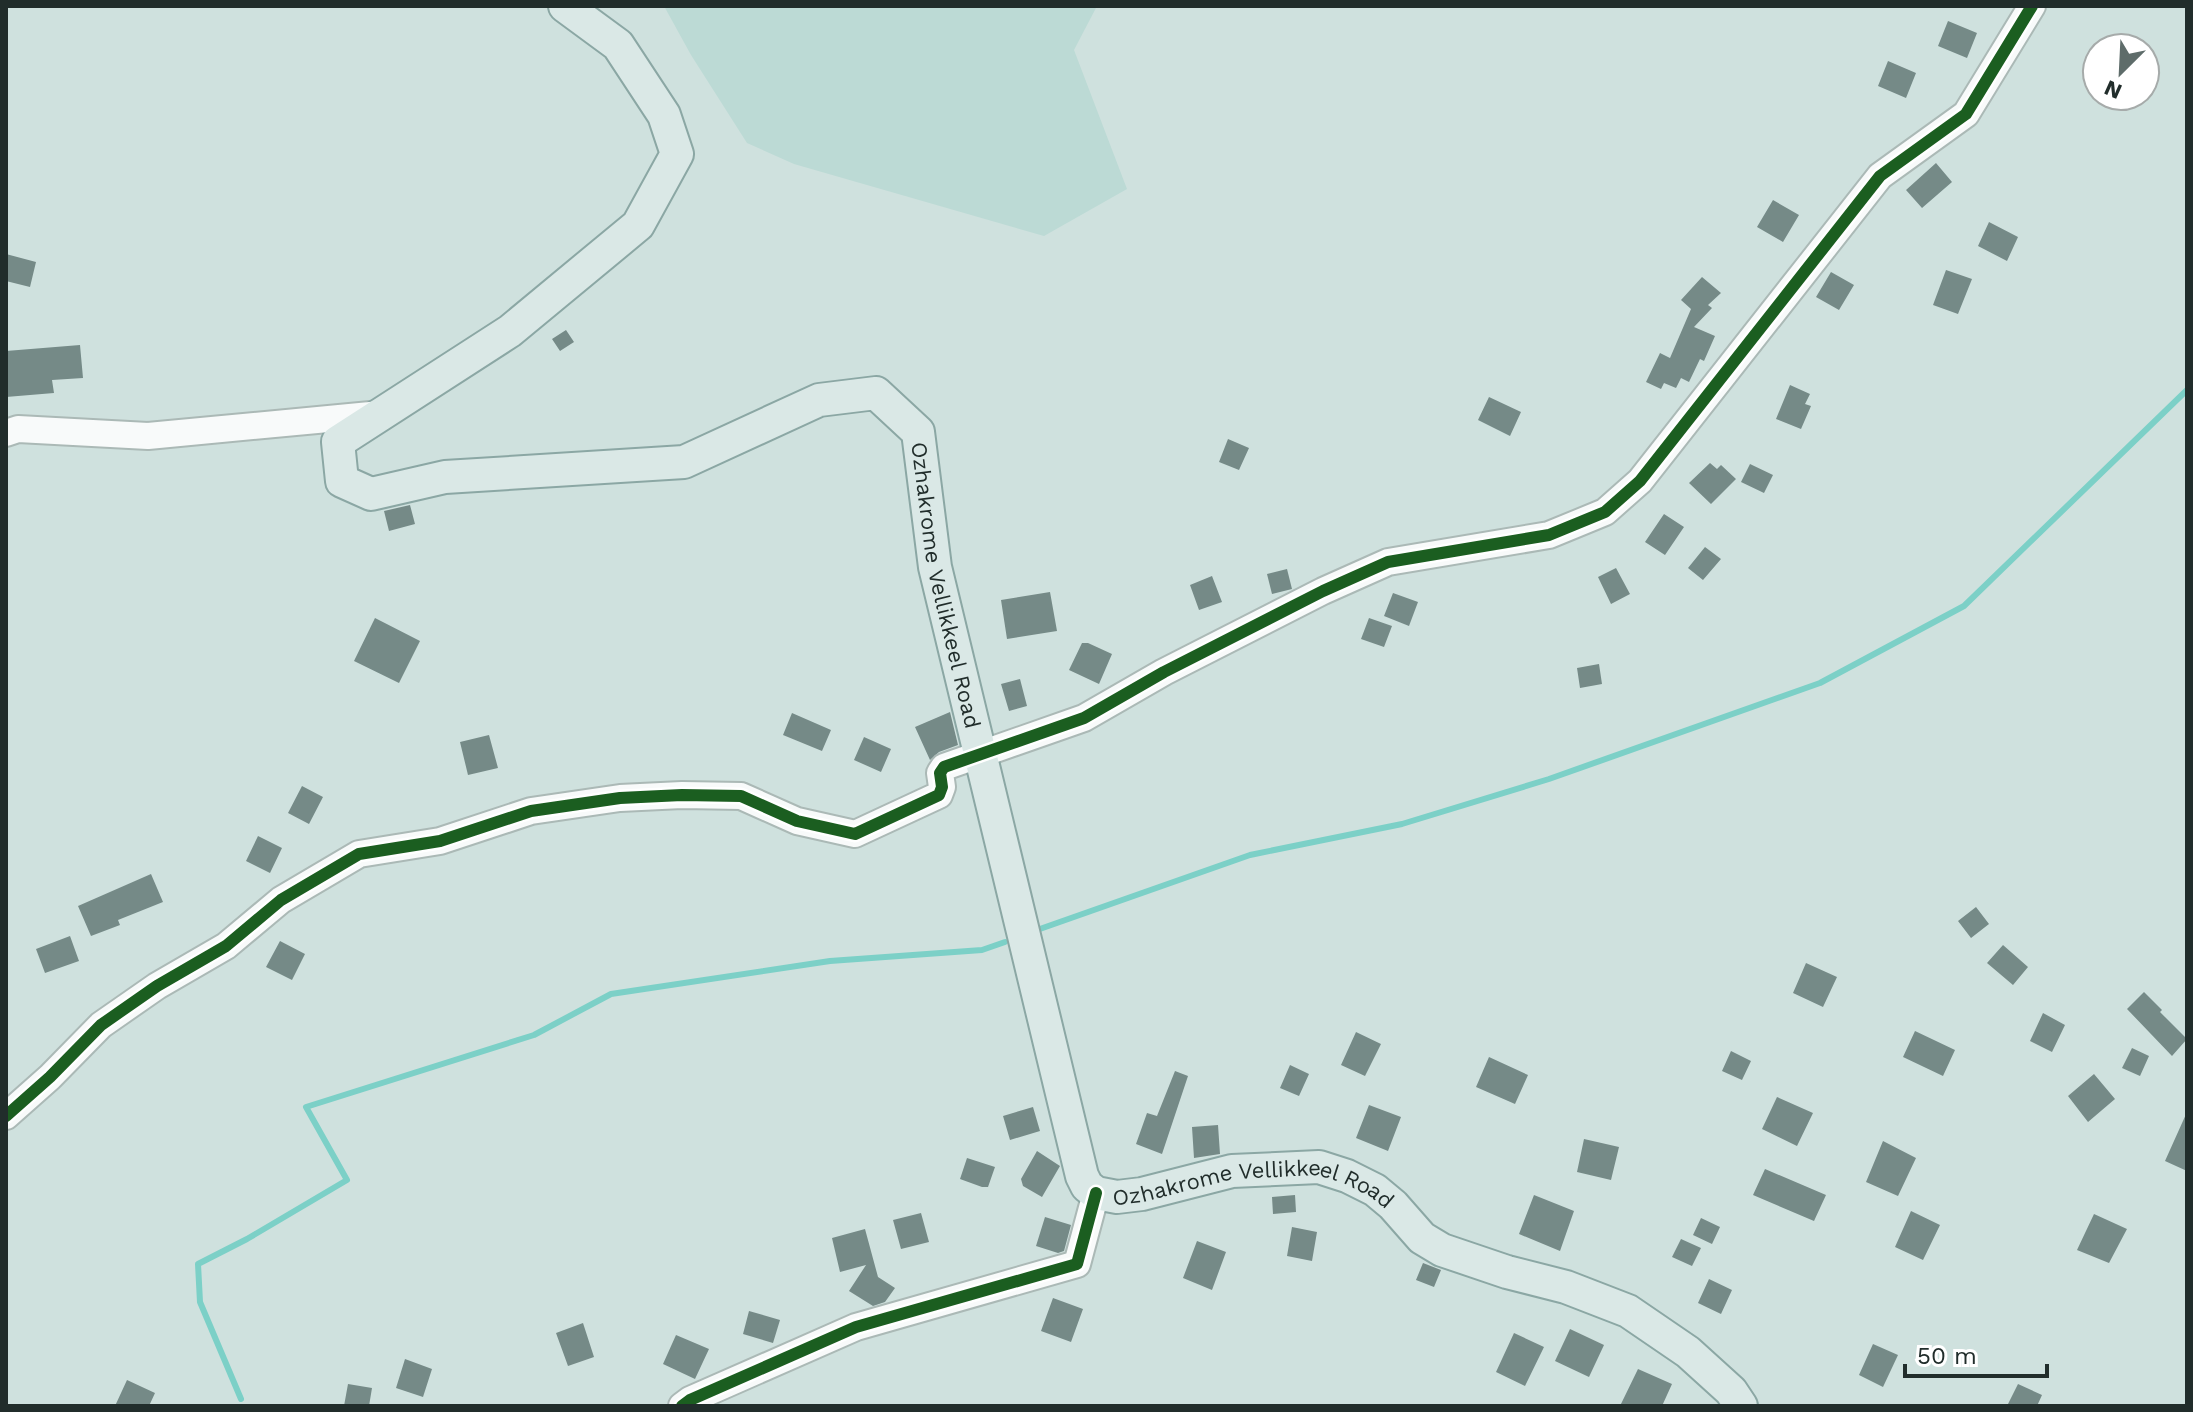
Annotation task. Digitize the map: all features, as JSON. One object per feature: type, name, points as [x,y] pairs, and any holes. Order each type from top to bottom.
[{"type":"main road","name":"Ozhakrome Vellikkeel Road","points":[[565,6],[618,45],[664,115],[677,154],[638,225],[510,331],[338,442],[342,481],[371,494],[445,477],[684,462],[819,400],[876,393],[918,432],[935,567],[1082,1176],[1087,1186],[1096,1193],[1117,1197],[1142,1194],[1232,1171],[1319,1167],[1347,1176],[1375,1190],[1422,1238],[1442,1250],[1507,1272],[1566,1287],[1628,1311],[1688,1352],[1731,1391],[1741,1406]]},
{"type":"street","points":[[6,1116],[101,1025],[157,986],[226,946],[281,900],[359,854],[440,841],[531,811],[620,798],[682,795],[741,796],[797,821],[855,834],[939,795],[942,787],[940,773],[944,767],[1084,718],[1164,672],[1323,591],[1388,562],[1549,535],[1605,512],[1640,481],[1880,176],[1966,114],[2032,6]]},
{"type":"street","points":[[6,433],[18,429],[148,436],[381,414]]},
{"type":"street","points":[[682,1406],[856,1327],[1077,1264],[1096,1193]]},
{"type":"shaded area","points":[[664,6],[1097,6],[1074,50],[1127,189],[1044,236],[794,164],[747,143]]},
{"type":"building","points":[[1948,21],[1977,33],[1967,58],[1938,46]]},
{"type":"building","points":[[1888,61],[1916,73],[1906,98],[1878,86]]},
{"type":"building","points":[[1936,163],[1952,182],[1922,208],[1906,190]]},
{"type":"building","points":[[1773,200],[1799,215],[1783,242],[1757,227]]},
{"type":"building","points":[[1989,222],[2018,237],[2007,261],[1978,246]]},
{"type":"building","points":[[6,254],[36,262],[30,287],[6,281]]},
{"type":"building","points":[[1946,270],[1972,279],[1958,314],[1933,305]]},
{"type":"building","points":[[1831,272],[1854,285],[1839,310],[1816,297]]},
{"type":"building","points":[[1702,277],[1721,293],[1708,305],[1712,308],[1694,327],[1715,336],[1704,361],[1700,359],[1689,382],[1681,378],[1676,388],[1664,383],[1661,389],[1646,382],[1660,353],[1670,358],[1691,309],[1681,300]]},
{"type":"building","points":[[566,330],[574,342],[560,351],[552,339]]},
{"type":"building","points":[[80,345],[83,378],[52,380],[54,393],[6,397],[6,351]]},
{"type":"building","points":[[1790,385],[1810,394],[1805,404],[1811,406],[1801,429],[1776,419]]},
{"type":"building","points":[[1489,397],[1521,412],[1510,436],[1478,420]]},
{"type":"building","points":[[1228,439],[1249,448],[1239,470],[1219,462]]},
{"type":"building","points":[[1710,463],[1717,469],[1721,465],[1736,479],[1711,504],[1689,483]]},
{"type":"building","points":[[1750,464],[1773,475],[1764,493],[1741,482]]},
{"type":"building","points":[[410,505],[415,524],[389,531],[384,511]]},
{"type":"building","points":[[1664,514],[1684,527],[1665,555],[1645,542]]},
{"type":"building","points":[[1705,547],[1721,559],[1703,580],[1688,568]]},
{"type":"building","points":[[1616,568],[1630,594],[1611,604],[1598,577]]},
{"type":"building","points":[[1287,569],[1292,589],[1272,594],[1267,574]]},
{"type":"building","points":[[1212,576],[1222,602],[1199,610],[1190,585]]},
{"type":"building","points":[[1050,592],[1057,631],[1007,639],[1001,600]]},
{"type":"building","points":[[1393,593],[1418,602],[1409,626],[1384,616]]},
{"type":"building","points":[[375,618],[420,641],[399,683],[354,661]]},
{"type":"building","points":[[1369,618],[1392,626],[1384,647],[1361,639]]},
{"type":"building","points":[[1082,643],[1112,654],[1099,684],[1069,670]]},
{"type":"building","points":[[1599,664],[1602,684],[1580,688],[1577,668]]},
{"type":"building","points":[[1020,679],[1027,706],[1009,711],[1001,684]]},
{"type":"building","points":[[950,712],[958,745],[939,752],[930,760],[915,727]]},
{"type":"building","points":[[792,713],[831,730],[822,751],[783,735]]},
{"type":"building","points":[[489,735],[498,768],[468,775],[460,742]]},
{"type":"building","points":[[864,737],[891,749],[881,772],[854,760]]},
{"type":"building","points":[[302,786],[323,797],[309,824],[288,813]]},
{"type":"building","points":[[258,836],[282,848],[270,873],[246,861]]},
{"type":"building","points":[[151,874],[163,902],[118,920],[120,925],[91,936],[78,906]]},
{"type":"building","points":[[1976,907],[1989,924],[1971,938],[1958,921]]},
{"type":"building","points":[[70,936],[79,961],[45,973],[36,949]]},
{"type":"building","points":[[280,941],[305,954],[292,980],[266,967]]},
{"type":"building","points":[[2003,945],[2028,967],[2013,985],[1987,963]]},
{"type":"building","points":[[1806,963],[1837,977],[1823,1007],[1793,993]]},
{"type":"building","points":[[2144,992],[2187,1039],[2172,1056],[2127,1009]]},
{"type":"building","points":[[2043,1013],[2065,1025],[2052,1052],[2030,1041]]},
{"type":"building","points":[[1915,1031],[1955,1050],[1943,1076],[1903,1057]]},
{"type":"building","points":[[1356,1032],[1381,1044],[1365,1076],[1341,1065]]},
{"type":"building","points":[[2132,1048],[2149,1056],[2140,1076],[2122,1068]]},
{"type":"building","points":[[1731,1051],[1751,1061],[1742,1080],[1722,1071]]},
{"type":"building","points":[[1489,1057],[1528,1075],[1515,1104],[1476,1087]]},
{"type":"building","points":[[1290,1065],[1309,1074],[1299,1096],[1280,1088]]},
{"type":"building","points":[[1175,1071],[1188,1076],[1162,1154],[1136,1144],[1147,1113],[1157,1116]]},
{"type":"building","points":[[2094,1074],[2115,1099],[2088,1122],[2068,1096]]},
{"type":"building","points":[[1777,1097],[1813,1113],[1797,1146],[1762,1129]]},
{"type":"building","points":[[1369,1105],[1401,1117],[1388,1151],[1356,1138]]},
{"type":"building","points":[[1033,1107],[1040,1131],[1010,1140],[1003,1116]]},
{"type":"building","points":[[2187,1112],[2187,1171],[2165,1161]]},
{"type":"building","points":[[1218,1125],[1220,1154],[1194,1158],[1192,1127]]},
{"type":"building","points":[[1584,1139],[1619,1147],[1611,1180],[1577,1172]]},
{"type":"building","points":[[1883,1141],[1916,1158],[1898,1196],[1866,1182]]},
{"type":"building","points":[[1037,1151],[1060,1166],[1042,1197],[1023,1186],[1021,1179]]},
{"type":"building","points":[[967,1158],[995,1167],[988,1187],[960,1179]]},
{"type":"building","points":[[1765,1169],[1826,1195],[1814,1221],[1753,1195]]},
{"type":"building","points":[[1295,1195],[1296,1212],[1273,1214],[1272,1197]]},
{"type":"building","points":[[1534,1195],[1574,1211],[1560,1251],[1519,1234]]},
{"type":"building","points":[[1911,1211],[1940,1225],[1923,1260],[1895,1247]]},
{"type":"building","points":[[921,1213],[929,1242],[901,1249],[893,1220]]},
{"type":"building","points":[[2094,1214],[2127,1229],[2109,1263],[2077,1250]]},
{"type":"building","points":[[1045,1217],[1071,1225],[1064,1251],[1058,1253],[1036,1246]]},
{"type":"building","points":[[1701,1218],[1720,1227],[1712,1244],[1693,1235]]},
{"type":"building","points":[[1292,1227],[1317,1232],[1312,1261],[1287,1256]]},
{"type":"building","points":[[865,1229],[878,1277],[895,1288],[885,1302],[873,1306],[849,1291],[866,1265],[840,1272],[832,1238]]},
{"type":"building","points":[[1681,1239],[1701,1248],[1692,1266],[1672,1257]]},
{"type":"building","points":[[1197,1241],[1226,1252],[1212,1290],[1183,1278]]},
{"type":"building","points":[[1423,1263],[1441,1270],[1434,1287],[1416,1280]]},
{"type":"building","points":[[1709,1279],[1732,1290],[1721,1314],[1698,1303]]},
{"type":"building","points":[[1053,1298],[1083,1309],[1071,1342],[1041,1331]]},
{"type":"building","points":[[749,1311],[780,1320],[773,1343],[743,1334]]},
{"type":"building","points":[[583,1323],[594,1357],[568,1366],[556,1333]]},
{"type":"building","points":[[1570,1329],[1604,1345],[1589,1377],[1555,1361]]},
{"type":"building","points":[[1514,1333],[1544,1347],[1525,1386],[1496,1372]]},
{"type":"building","points":[[676,1335],[709,1349],[695,1379],[663,1364]]},
{"type":"building","points":[[1873,1344],[1898,1355],[1883,1387],[1859,1375]]},
{"type":"building","points":[[405,1359],[432,1369],[423,1397],[396,1388]]},
{"type":"building","points":[[1638,1369],[1672,1384],[1662,1406],[1620,1406]]},
{"type":"building","points":[[127,1380],[155,1393],[149,1406],[115,1406]]},
{"type":"building","points":[[348,1384],[372,1388],[369,1406],[344,1406]]},
{"type":"building","points":[[2018,1384],[2042,1395],[2037,1406],[2007,1406]]},
{"type":"waterway","points":[[1037,930],[1250,855],[1402,824],[1549,779],[1820,683],[1964,606],[2187,390]]},
{"type":"waterway","points":[[241,1399],[200,1302],[198,1264],[347,1180],[306,1107],[534,1035],[611,994],[830,961],[982,950],[1005,942]]},
{"type":"cycle path","points":[[6,1116],[101,1025],[157,986],[226,946],[281,900],[359,854],[440,841],[531,811],[620,798],[682,795],[741,796],[797,821],[855,834],[939,795],[942,787],[940,773],[944,767],[1084,718],[1164,672],[1323,591],[1388,562],[1549,535],[1605,512],[1640,481],[1880,176],[1966,114],[2032,6]]},
{"type":"cycle path","points":[[682,1406],[856,1327],[1077,1264],[1096,1193]]}]
